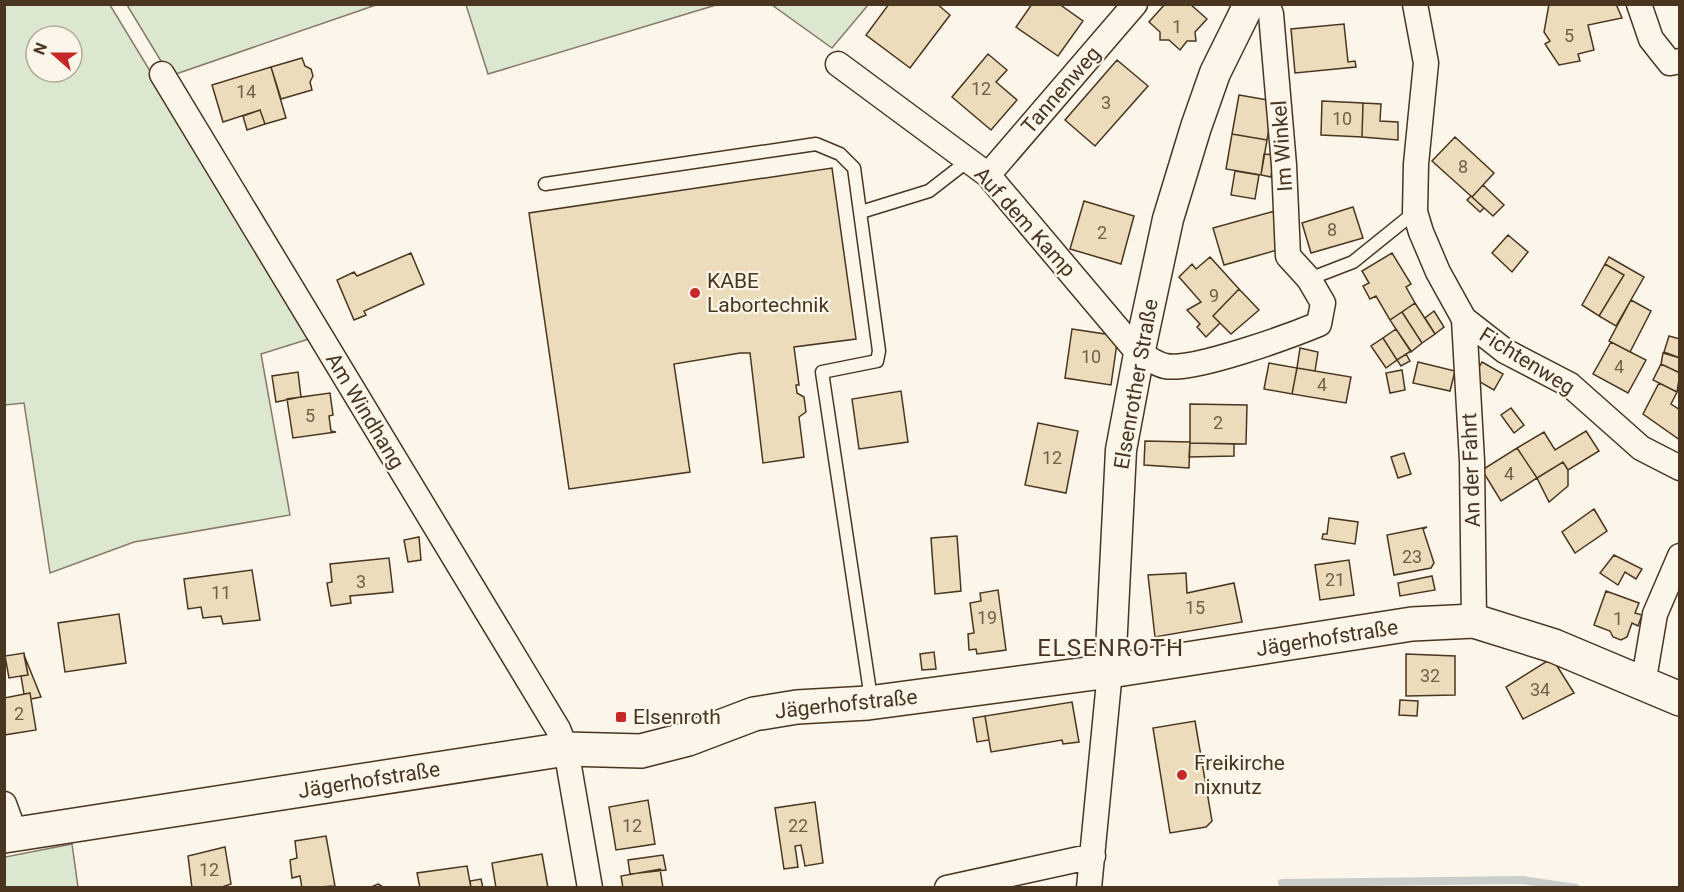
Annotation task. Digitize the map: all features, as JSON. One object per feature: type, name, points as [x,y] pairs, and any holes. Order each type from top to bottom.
[{"type":"main road","name":"Jägerhofstraße","points":[[10,835],[566,749],[641,751],[688,739],[754,714],[796,707],[868,703],[1110,671],[1412,624],[1474,621],[1554,646],[1680,699]]},
{"type":"street","name":"Tannenweg","points":[[978,167],[1135,4]]},
{"type":"street","name":"Elsenrother Straße","points":[[1089,888],[1110,671],[1121,450],[1168,219],[1215,73],[1249,4]]},
{"type":"street","name":"Im Winkel","points":[[1139,354],[1165,366],[1198,363],[1285,338],[1318,324],[1323,303],[1309,279],[1288,256],[1284,165],[1271,14],[1267,4]]},
{"type":"street","name":"Fichtenweg","points":[[1415,4],[1426,63],[1416,164],[1415,212],[1438,272],[1464,319],[1505,351],[1570,385],[1641,448],[1680,468]]},
{"type":"street","points":[[1639,4],[1651,39],[1670,63],[1680,61]]},
{"type":"street","name":"Auf dem Kamp","points":[[838,64],[978,167],[1139,354]]},
{"type":"street","name":"Am Windhang","points":[[162,74],[558,729],[566,749],[590,888]]},
{"type":"street","name":"An der Fahrt","points":[[1464,319],[1472,461],[1474,621]]},
{"type":"street","points":[[1640,684],[1647,667],[1655,614],[1680,555]]},
{"type":"street","points":[[4,804],[10,835]]},
{"type":"street","points":[[947,888],[1093,856]]},
{"type":"lane","points":[[545,184],[816,144],[840,154],[854,168],[879,351],[877,361],[822,372],[869,685],[868,703]]},
{"type":"lane","points":[[861,212],[929,191],[978,167]]},
{"type":"lane","points":[[1309,279],[1353,262],[1415,212]]},
{"type":"green space","points":[[466,4],[716,5],[488,74]]},
{"type":"green space","points":[[4,5],[110,5],[312,338],[261,354],[290,515],[134,542],[50,573],[24,403],[5,405]]},
{"type":"green space","points":[[127,5],[376,5],[170,76]]},
{"type":"green space","points":[[772,5],[868,5],[832,48]]},
{"type":"green space","points":[[72,844],[78,887],[5,887],[5,857]]},
{"type":"building","points":[[889,4],[937,4],[950,15],[910,68],[866,35]]},
{"type":"building","points":[[1032,4],[1059,4],[1083,21],[1058,56],[1016,27]]},
{"type":"building","points":[[1165,4],[1190,4],[1207,19],[1195,32],[1196,41],[1187,41],[1180,50],[1169,40],[1160,40],[1160,32],[1149,22]]},
{"type":"building","points":[[1549,4],[1616,4],[1622,18],[1588,25],[1594,50],[1578,54],[1580,61],[1559,65],[1545,44],[1550,41],[1544,32]]},
{"type":"building","points":[[1344,24],[1348,62],[1355,61],[1356,67],[1295,73],[1291,29]]},
{"type":"building","points":[[988,54],[1007,70],[996,82],[1017,100],[991,130],[952,97]]},
{"type":"building","points":[[302,58],[305,66],[311,69],[312,90],[281,99],[271,67]]},
{"type":"building","points":[[1117,60],[1148,86],[1095,146],[1065,120]]},
{"type":"building","points":[[271,67],[286,118],[265,124],[260,110],[223,122],[212,85]]},
{"type":"building","points":[[1239,95],[1274,101],[1267,140],[1232,134]]},
{"type":"building","points":[[1322,101],[1363,103],[1362,137],[1321,135]]},
{"type":"building","points":[[1363,103],[1381,104],[1380,121],[1398,122],[1398,140],[1362,137]]},
{"type":"building","points":[[260,110],[265,124],[247,130],[243,116]]},
{"type":"building","points":[[1232,134],[1267,140],[1261,175],[1226,169]]},
{"type":"building","points":[[1455,137],[1494,173],[1472,197],[1432,161]]},
{"type":"building","points":[[1264,154],[1274,155],[1271,177],[1261,175]]},
{"type":"building","name":"KABE Labortechnik","points":[[832,168],[856,339],[794,347],[799,385],[796,385],[797,393],[804,397],[806,412],[799,417],[804,457],[763,463],[750,353],[740,353],[674,364],[690,472],[569,489],[529,213]]},
{"type":"building","points":[[1235,171],[1259,175],[1255,199],[1231,195]]},
{"type":"building","points":[[1483,185],[1504,205],[1493,216],[1472,197]]},
{"type":"building","points":[[1471,196],[1484,208],[1480,212],[1467,200]]},
{"type":"building","points":[[1084,201],[1134,216],[1121,264],[1070,249]]},
{"type":"building","points":[[1353,207],[1363,238],[1311,253],[1302,223]]},
{"type":"building","points":[[1275,211],[1281,249],[1224,265],[1213,228]]},
{"type":"building","points":[[1508,235],[1528,252],[1512,272],[1492,253]]},
{"type":"building","points":[[411,253],[424,284],[364,311],[366,315],[354,320],[337,280],[354,272],[357,276]]},
{"type":"building","points":[[1392,253],[1411,284],[1406,287],[1415,303],[1390,320],[1376,296],[1370,299],[1363,286],[1369,283],[1362,271]]},
{"type":"building","points":[[1210,257],[1239,289],[1213,316],[1220,323],[1206,337],[1197,327],[1200,324],[1187,310],[1201,302],[1179,277],[1192,264],[1196,269]]},
{"type":"building","points":[[1609,257],[1644,277],[1616,326],[1599,316],[1624,275],[1605,264]]},
{"type":"building","points":[[1605,264],[1624,275],[1599,316],[1582,305]]},
{"type":"building","points":[[1239,289],[1259,310],[1231,334],[1213,316]]},
{"type":"building","points":[[1631,300],[1651,311],[1630,352],[1609,341]]},
{"type":"building","points":[[1415,303],[1435,334],[1422,343],[1402,312]]},
{"type":"building","points":[[1434,311],[1444,327],[1435,334],[1425,318]]},
{"type":"building","points":[[1402,312],[1422,343],[1411,352],[1390,320]]},
{"type":"building","points":[[1072,329],[1118,336],[1111,385],[1065,378]]},
{"type":"building","points":[[1396,329],[1411,351],[1397,360],[1383,338]]},
{"type":"building","points":[[1669,336],[1680,339],[1680,358],[1664,352]]},
{"type":"building","points":[[1383,338],[1397,360],[1386,368],[1371,346]]},
{"type":"building","points":[[1611,342],[1646,360],[1628,393],[1593,374]]},
{"type":"building","points":[[1300,348],[1318,352],[1315,371],[1297,368]]},
{"type":"building","points":[[1663,353],[1680,358],[1680,373],[1661,364]]},
{"type":"building","points":[[1406,354],[1410,361],[1401,366],[1397,360]]},
{"type":"building","points":[[1418,362],[1455,371],[1450,391],[1413,383]]},
{"type":"building","points":[[1482,362],[1503,374],[1494,390],[1473,378]]},
{"type":"building","points":[[1269,363],[1297,368],[1292,394],[1264,389]]},
{"type":"building","points":[[1661,364],[1680,373],[1677,392],[1653,380]]},
{"type":"building","points":[[1297,368],[1351,377],[1346,403],[1292,394]]},
{"type":"building","points":[[1402,370],[1405,390],[1390,393],[1386,373]]},
{"type":"building","points":[[298,372],[301,397],[276,402],[272,376]]},
{"type":"building","points":[[1659,383],[1677,392],[1671,404],[1680,410],[1680,440],[1643,414]]},
{"type":"building","points":[[901,391],[908,442],[859,449],[852,399]]},
{"type":"building","points":[[330,393],[333,415],[329,416],[331,431],[336,432],[293,438],[287,399]]},
{"type":"building","points":[[1190,404],[1247,405],[1246,444],[1190,443]]},
{"type":"building","points":[[1511,408],[1524,425],[1514,433],[1501,415]]},
{"type":"building","points":[[1038,423],[1078,431],[1066,493],[1025,485]]},
{"type":"building","points":[[1586,431],[1599,451],[1568,470],[1563,462],[1537,478],[1517,448],[1544,432],[1555,450]]},
{"type":"building","points":[[1145,441],[1190,442],[1189,468],[1144,465]]},
{"type":"building","points":[[1190,443],[1234,444],[1234,456],[1189,457]]},
{"type":"building","points":[[1517,448],[1537,478],[1501,501],[1482,470]]},
{"type":"building","points":[[1404,453],[1411,474],[1398,478],[1391,457]]},
{"type":"building","points":[[1563,462],[1568,470],[1568,486],[1549,502],[1537,478]]},
{"type":"building","points":[[1594,509],[1607,531],[1575,553],[1562,532]]},
{"type":"building","points":[[1329,518],[1358,522],[1355,544],[1322,539],[1323,534],[1327,534]]},
{"type":"building","points":[[1427,527],[1423,529],[1434,563],[1431,568],[1394,575],[1387,535]]},
{"type":"building","points":[[957,536],[961,591],[935,594],[931,538]]},
{"type":"building","points":[[419,537],[421,560],[408,562],[404,540]]},
{"type":"building","points":[[1614,555],[1642,569],[1636,579],[1625,572],[1618,585],[1600,573]]},
{"type":"building","points":[[389,558],[393,592],[350,596],[351,603],[331,606],[327,583],[332,582],[330,564]]},
{"type":"building","points":[[1349,560],[1354,595],[1320,600],[1315,565]]},
{"type":"building","points":[[252,570],[260,620],[223,624],[221,616],[203,618],[201,607],[188,609],[184,579]]},
{"type":"building","points":[[1186,573],[1187,593],[1234,583],[1242,622],[1155,637],[1148,575]]},
{"type":"building","points":[[1432,576],[1435,590],[1400,596],[1398,583]]},
{"type":"building","points":[[998,590],[1006,650],[977,654],[976,649],[969,650],[968,634],[974,633],[970,603],[981,601],[980,593]]},
{"type":"building","points":[[1606,591],[1639,603],[1635,613],[1642,615],[1638,626],[1632,623],[1627,637],[1621,640],[1613,637],[1610,631],[1594,625]]},
{"type":"building","points":[[119,614],[126,663],[65,672],[58,623]]},
{"type":"building","points":[[934,652],[936,669],[922,670],[920,654]]},
{"type":"building","points":[[24,653],[28,675],[9,678],[5,656]]},
{"type":"building","points":[[1406,654],[1455,656],[1455,695],[1406,696]]},
{"type":"building","points":[[24,655],[41,697],[31,699],[30,693],[24,694],[21,676],[28,675]]},
{"type":"building","points":[[1552,658],[1574,693],[1523,719],[1506,687]]},
{"type":"building","points":[[30,693],[36,730],[4,735],[4,698]]},
{"type":"building","points":[[1400,700],[1418,701],[1417,716],[1399,715]]},
{"type":"building","points":[[1072,702],[1079,742],[1063,744],[1062,740],[991,752],[985,716]]},
{"type":"building","points":[[985,716],[989,740],[977,742],[973,718]]},
{"type":"building","name":"Freikirche nixnutz","points":[[1195,721],[1212,821],[1206,827],[1170,833],[1153,728]]},
{"type":"building","points":[[648,800],[655,844],[616,850],[609,807]]},
{"type":"building","points":[[815,802],[823,863],[805,866],[801,845],[795,846],[798,867],[784,869],[775,808]]},
{"type":"building","points":[[326,836],[335,886],[302,888],[300,876],[292,878],[290,860],[297,858],[295,841]]},
{"type":"building","points":[[225,847],[231,884],[219,888],[192,888],[188,856]]},
{"type":"building","points":[[542,854],[548,888],[496,888],[492,863]]},
{"type":"building","points":[[663,855],[666,870],[630,874],[628,860]]},
{"type":"building","points":[[467,866],[471,888],[420,888],[417,873]]},
{"type":"building","points":[[660,869],[663,888],[623,888],[621,876]]},
{"type":"building","points":[[481,879],[483,888],[471,888],[470,881]]},
{"type":"building","points":[[378,884],[383,887],[392,888],[369,888]]},
{"type":"waterway","points":[[1282,883],[1522,880],[1576,888]]},
{"type":"place","name":"KABE Labortechnik","points":[[695,293]]},
{"type":"place","name":"Elsenroth","points":[[621,717]]},
{"type":"place","name":"Freikirche nixnutz","points":[[1182,775]]},
{"type":"district","name":"ELSENROTH","points":[[1111,648]]}]
